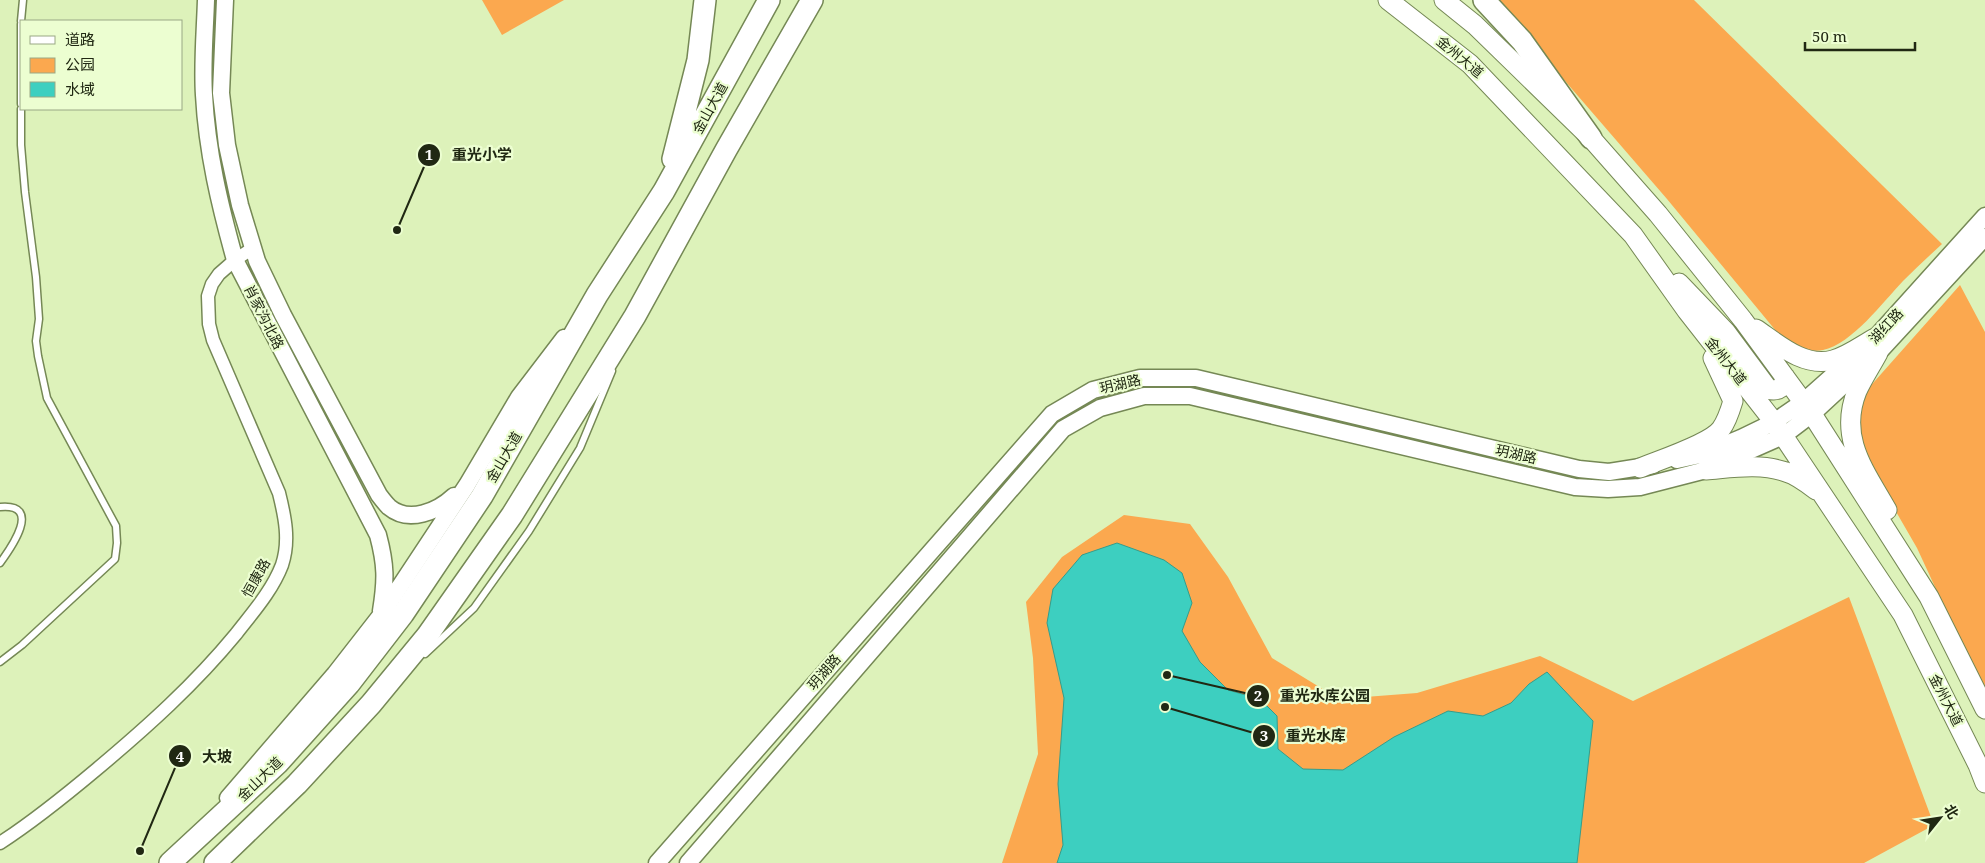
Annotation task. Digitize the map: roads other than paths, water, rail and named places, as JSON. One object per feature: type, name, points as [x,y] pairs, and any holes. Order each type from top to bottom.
[{"type":"highway","points":[[664,192],[698,60],[706,0]]},
{"type":"highway","name":"金山大道","points":[[176,858],[278,763],[349,684],[403,614],[482,496],[597,294],[664,192],[769,0]]},
{"type":"highway","points":[[216,863],[298,784],[371,704],[427,636],[512,515],[635,316],[726,150],[812,0]]},
{"type":"highway","points":[[796,28],[820,0]]},
{"type":"highway","points":[[1484,0],[1522,41],[1591,138]]},
{"type":"main road","name":"肖家沟北路","points":[[206,0],[203,94],[208,148],[235,260],[378,535],[385,560],[385,583],[381,615]]},
{"type":"main road","name":"肖家沟北路","points":[[225,0],[221,92],[227,145],[240,205],[257,261],[283,315],[379,495],[390,508],[403,513],[418,515],[432,511],[446,504],[467,485]]},
{"type":"main road","name":"金州大道","points":[[1388,0],[1470,64],[1633,235],[1687,311],[1778,429],[1825,496],[1903,615],[1978,764],[1985,783]]},
{"type":"main road","points":[[1444,0],[1476,25],[1591,138],[1658,214],[1743,320],[1807,408],[1929,597]]},
{"type":"main road","name":"湖红路","points":[[1876,346],[1985,216]]},
{"type":"main road","points":[[1633,235],[1725,332],[1768,389],[1775,391],[1781,389],[1785,377]]},
{"type":"main road","name":"湖红路","points":[[1778,429],[1807,408],[1876,346],[1985,236]]},
{"type":"main road","points":[[176,858],[336,674],[381,615],[467,485],[519,397],[597,294]]},
{"type":"main road","points":[[1640,468],[1706,441],[1720,431],[1729,416],[1733,401],[1727,384],[1687,311]]},
{"type":"main road","points":[[1743,320],[1789,352],[1811,362],[1833,360],[1876,346]]},
{"type":"main road","points":[[1876,346],[1854,401],[1850,427],[1852,442],[1858,459],[1898,530],[1985,709]]},
{"type":"main road","name":"玥湖路","points":[[657,863],[1052,414],[1093,390],[1140,378],[1196,378],[1579,468],[1610,472],[1640,468],[1700,455],[1741,438],[1778,429]]},
{"type":"main road","name":"玥湖路","points":[[688,863],[1063,429],[1100,408],[1144,396],[1190,396],[1575,487],[1608,489],[1640,487],[1706,470],[1778,429]]},
{"type":"main road","points":[[1706,470],[1744,467],[1785,472],[1798,477],[1825,496]]},
{"type":"street","name":"恒康路","points":[[0,843],[77,786],[113,756],[207,669],[263,601],[282,564],[286,541],[285,517],[279,494],[213,340],[208,324],[208,296],[212,284],[219,274],[253,248]]},
{"type":"lane","points":[[21,20],[23,0]]},
{"type":"lane","points":[[0,662],[29,639],[115,559],[117,543],[116,526],[47,398],[36,341],[38,319],[36,277],[25,192],[21,145],[21,110]]},
{"type":"lane","points":[[419,659],[474,608],[530,531],[580,448],[635,316]]},
{"type":"lane","points":[[0,507],[8,506],[15,509],[20,513],[22,519],[16,541],[0,564]]},
{"type":"lane","points":[[371,704],[412,666]]},
{"type":"water","points":[[1117,543],[1164,560],[1182,573],[1192,603],[1182,631],[1200,662],[1228,690],[1260,699],[1277,716],[1278,749],[1303,769],[1343,770],[1394,737],[1448,711],[1483,716],[1511,703],[1529,684],[1547,672],[1593,721],[1577,863],[1057,863],[1063,845],[1058,784],[1064,698],[1047,623],[1053,589],[1082,555]]},
{"type":"place","name":"重光小学","points":[[397,230]]},
{"type":"place","name":"重光水库公园","points":[[1167,675]]},
{"type":"place","name":"重光水库","points":[[1165,707]]},
{"type":"place","name":"大坡","points":[[140,851]]}]
